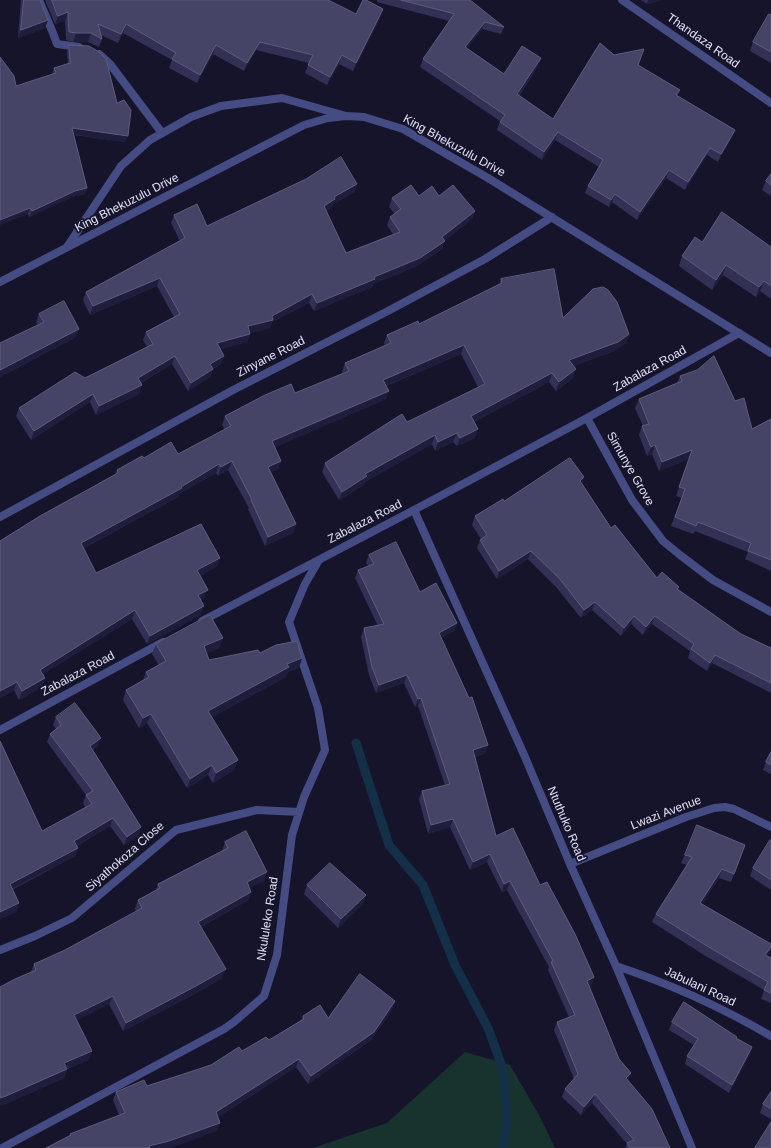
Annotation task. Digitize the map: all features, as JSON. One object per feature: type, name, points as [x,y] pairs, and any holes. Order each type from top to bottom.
[{"type":"street","points":[[39,0],[43,13],[58,44],[91,49],[100,54],[110,64],[162,133]]},
{"type":"street","name":"Thandaza Road","points":[[622,0],[771,103]]},
{"type":"street","points":[[67,247],[120,166],[150,140],[191,117],[221,106],[282,98],[346,116]]},
{"type":"street","name":"King Bhekuzulu Drive","points":[[0,282],[304,125],[328,118],[346,116],[364,117],[403,129],[488,178],[771,353]]},
{"type":"street","name":"Zinyane Road","points":[[0,517],[235,389],[388,312],[471,267],[552,218]]},
{"type":"street","name":"Zabalaza Road","points":[[194,625],[586,418],[739,333]]},
{"type":"street","name":"Simunye Grove","points":[[586,418],[632,500],[663,541],[713,580],[771,612]]},
{"type":"street","name":"Ntuthuko Road","points":[[414,510],[525,757],[570,864],[616,966],[692,1148]]},
{"type":"street","name":"Nkululeko Road","points":[[2,1148],[224,1029],[264,996],[277,955],[292,835],[304,797],[325,750],[318,708],[289,622],[305,584],[319,560]]},
{"type":"street","name":"Zabalaza Road","points":[[0,730],[167,640]]},
{"type":"street","name":"Lwazi Avenue","points":[[570,864],[686,817],[714,808],[725,807],[734,809],[771,826]]},
{"type":"street","name":"Siyathokoza Close","points":[[0,950],[36,936],[72,918],[176,830],[257,810],[300,812]]},
{"type":"street","name":"Jabulani Road","points":[[616,966],[669,985],[744,1021],[771,1036]]},
{"type":"green space","points":[[465,1052],[510,1065],[539,1115],[555,1148],[313,1148],[387,1123]]},
{"type":"building","points":[[24,0],[40,0],[48,20],[21,30]]},
{"type":"building","points":[[52,0],[328,0],[356,14],[363,0],[366,0],[383,9],[356,63],[342,55],[330,77],[308,65],[313,55],[260,42],[247,63],[216,45],[200,75],[172,59],[176,53],[126,24],[121,34],[98,24],[102,39],[91,33],[69,32],[68,12],[58,16]]},
{"type":"building","points":[[401,0],[470,0],[504,27],[485,22],[465,47],[504,74],[522,46],[541,58],[517,94],[553,119],[600,43],[614,55],[644,49],[638,65],[680,90],[676,95],[735,130],[721,154],[710,148],[688,182],[669,170],[640,212],[615,194],[611,200],[588,186],[603,160],[558,132],[544,152],[500,122],[505,115],[423,59],[454,14]]},
{"type":"building","points":[[769,14],[771,15],[771,52],[753,42]]},
{"type":"building","points":[[69,45],[89,46],[99,52],[106,59],[117,103],[124,100],[131,110],[128,136],[72,128],[87,188],[75,191],[32,211],[30,208],[0,220],[0,57],[14,76],[16,86],[56,73],[54,68],[70,63]]},
{"type":"building","points":[[341,157],[357,184],[334,197],[335,199],[324,206],[346,253],[400,232],[390,217],[401,209],[392,198],[411,185],[419,196],[432,186],[439,196],[453,185],[475,211],[442,237],[445,241],[420,258],[374,277],[375,279],[317,303],[312,294],[272,316],[273,320],[248,326],[250,334],[217,343],[224,356],[210,364],[213,369],[191,383],[175,356],[138,378],[142,385],[99,406],[93,394],[34,431],[19,408],[75,372],[85,378],[153,344],[146,332],[180,314],[160,278],[93,306],[86,292],[185,238],[174,215],[197,204],[207,226],[306,179]]},
{"type":"building","points":[[771,174],[771,185],[766,181]]},
{"type":"building","points":[[722,212],[771,247],[771,286],[764,281],[759,287],[726,265],[716,280],[682,256],[695,237],[702,242]]},
{"type":"building","points":[[554,269],[563,318],[593,289],[603,287],[608,290],[617,302],[629,334],[618,342],[569,360],[576,369],[559,382],[552,373],[471,416],[478,429],[460,438],[457,433],[438,442],[435,435],[365,474],[367,476],[342,492],[325,463],[402,414],[407,422],[485,384],[464,345],[383,380],[389,391],[272,441],[281,461],[268,467],[296,524],[268,537],[252,500],[232,461],[221,467],[219,464],[181,487],[182,488],[81,543],[96,573],[201,524],[220,558],[197,570],[208,590],[198,595],[204,606],[150,636],[135,610],[40,670],[45,678],[22,691],[17,682],[0,691],[0,541],[40,516],[118,473],[117,470],[142,456],[144,458],[171,442],[178,454],[231,426],[225,416],[265,395],[291,384],[295,393],[349,371],[345,363],[391,343],[387,335],[418,321],[419,324],[502,283],[501,279]]},
{"type":"building","points":[[64,301],[79,329],[0,370],[0,343],[44,322],[39,314]]},
{"type":"building","points":[[714,356],[735,401],[744,398],[752,429],[771,419],[771,560],[748,551],[751,543],[698,522],[696,526],[675,517],[685,489],[679,487],[692,450],[662,462],[655,445],[651,447],[642,426],[649,424],[639,399],[682,381],[680,376],[697,370]]},
{"type":"building","points":[[570,458],[584,477],[580,481],[611,528],[615,525],[657,578],[662,572],[679,587],[677,589],[741,634],[771,648],[771,683],[715,655],[710,663],[691,649],[694,644],[655,616],[646,627],[634,616],[624,628],[595,602],[584,610],[559,578],[531,551],[499,571],[480,540],[487,535],[475,516],[503,499],[504,501]]},
{"type":"building","points":[[396,542],[420,592],[436,583],[457,623],[439,633],[469,698],[472,697],[488,745],[473,750],[496,836],[513,828],[540,885],[547,882],[575,934],[594,977],[587,981],[619,1059],[631,1073],[626,1078],[652,1109],[670,1148],[630,1148],[627,1143],[634,1140],[595,1094],[584,1107],[565,1089],[578,1074],[557,1022],[575,1015],[551,962],[553,961],[510,881],[504,884],[490,854],[473,862],[453,819],[431,825],[422,791],[450,784],[421,698],[418,699],[407,675],[379,685],[372,667],[364,628],[384,624],[358,570],[374,564],[369,555]]},
{"type":"building","points":[[210,615],[223,638],[204,646],[209,660],[258,650],[260,653],[276,645],[297,641],[302,658],[287,664],[289,667],[208,711],[238,760],[216,773],[212,765],[190,779],[151,714],[143,718],[126,690],[149,677],[146,672],[166,661],[156,644]]},
{"type":"building","points":[[75,703],[101,738],[90,746],[141,827],[127,837],[113,818],[74,841],[78,848],[10,884],[19,903],[0,912],[0,741],[42,831],[92,804],[86,795],[93,791],[50,734],[61,725],[56,717]]},
{"type":"building","points":[[771,752],[771,765],[766,762]]},
{"type":"building","points":[[697,825],[745,845],[734,874],[722,869],[700,903],[771,944],[771,947],[765,955],[771,958],[771,993],[764,990],[768,982],[656,914],[692,857],[685,855]]},
{"type":"building","points":[[246,831],[267,872],[247,882],[251,892],[198,922],[226,969],[126,1023],[113,996],[74,1015],[92,1051],[64,1063],[67,1069],[0,1098],[0,987],[36,970],[34,964],[65,950],[142,908],[138,900],[160,888],[158,884],[228,848],[225,842]]},
{"type":"building","points":[[771,840],[771,880],[753,868]]},
{"type":"building","points":[[330,863],[366,895],[341,919],[307,885]]},
{"type":"building","points":[[360,974],[395,1001],[374,1032],[311,1076],[299,1059],[216,1112],[220,1123],[169,1141],[149,1146],[150,1148],[46,1148],[71,1135],[70,1134],[125,1113],[116,1092],[144,1080],[147,1086],[211,1065],[239,1047],[242,1051],[266,1037],[269,1040],[304,1019],[303,1016],[320,1005],[328,1018]]},
{"type":"building","points":[[684,1002],[737,1037],[736,1038],[752,1047],[732,1085],[687,1056],[698,1039],[672,1022]]},
{"type":"building","points":[[771,1092],[771,1109],[763,1104]]},
{"type":"building","points":[[771,1122],[771,1148],[755,1148]]},
{"type":"waterway","points":[[356,743],[389,845],[423,885],[455,965],[488,1028],[503,1069],[507,1122],[503,1148]]}]
